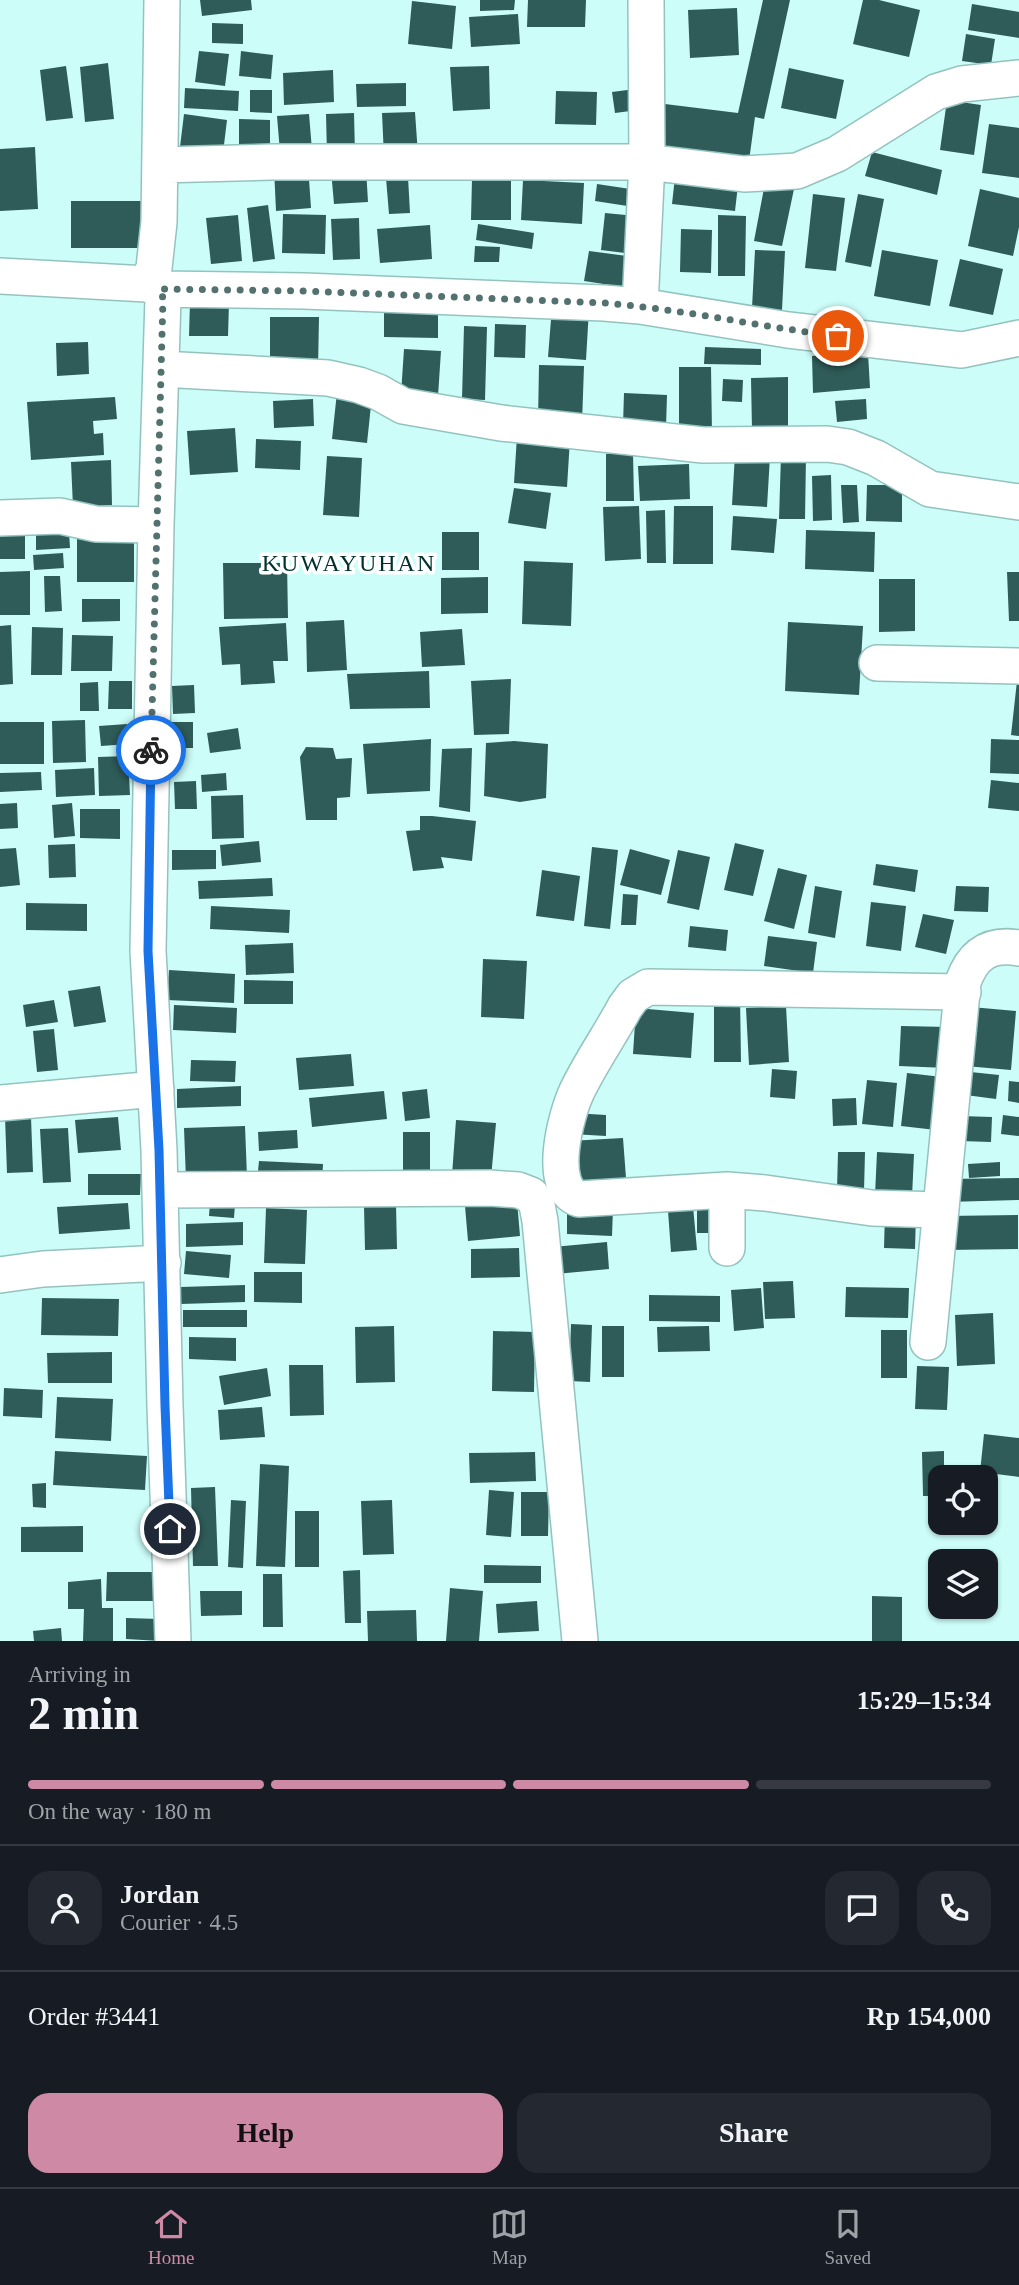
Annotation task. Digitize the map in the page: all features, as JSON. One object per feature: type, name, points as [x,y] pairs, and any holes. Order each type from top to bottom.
[{"type":"street","points":[[162,0],[160,165],[157,255],[153,287],[163,298],[148,951],[163,1263],[173,1641]]},
{"type":"street","points":[[640,306],[647,162],[646,0]]},
{"type":"street","points":[[160,165],[271,162],[647,162],[744,174],[797,171],[837,154],[936,92],[962,84],[1019,78]]},
{"type":"street","points":[[0,276],[153,287],[640,306],[788,330],[962,350],[1019,338]]},
{"type":"street","points":[[161,369],[328,378],[359,384],[402,406],[501,424],[702,445],[827,444],[848,447],[876,458],[930,489],[1019,502]]},
{"type":"street","points":[[0,517],[60,516],[96,524],[156,525]]},
{"type":"street","points":[[877,663],[1019,666]]},
{"type":"street","points":[[928,1342],[962,992],[968,970],[976,957],[990,948],[1019,948]]},
{"type":"street","points":[[941,1210],[872,1208],[727,1190],[579,1199],[570,1196],[564,1188],[561,1170],[563,1135],[577,1090],[625,1007],[640,990],[648,987],[962,992]]},
{"type":"street","points":[[0,1103],[156,1090]]},
{"type":"street","points":[[160,1190],[518,1189],[531,1195],[537,1205],[540,1221],[580,1641]]},
{"type":"street","points":[[727,1190],[727,1248]]},
{"type":"street","points":[[540,1221],[570,1196]]},
{"type":"street","points":[[0,1275],[43,1269],[163,1263]]},
{"type":"building","points":[[200,0],[251,0],[252,10],[202,16]]},
{"type":"building","points":[[480,0],[515,0],[514,10],[480,11]]},
{"type":"building","points":[[528,0],[586,0],[585,27],[527,27]]},
{"type":"building","points":[[763,0],[790,0],[764,119],[755,117],[749,161],[659,150],[665,104],[738,113]]},
{"type":"building","points":[[863,0],[879,0],[920,10],[909,57],[853,44]]},
{"type":"building","points":[[412,1],[456,6],[452,49],[408,44]]},
{"type":"building","points":[[972,4],[1019,12],[1019,38],[968,30]]},
{"type":"building","points":[[737,8],[739,55],[690,58],[688,10]]},
{"type":"building","points":[[518,14],[520,44],[471,47],[469,17]]},
{"type":"building","points":[[212,23],[243,24],[243,44],[212,43]]},
{"type":"building","points":[[966,34],[995,39],[991,65],[962,61]]},
{"type":"building","points":[[199,51],[229,54],[225,86],[195,82]]},
{"type":"building","points":[[241,51],[273,55],[271,79],[239,76]]},
{"type":"building","points":[[108,63],[114,119],[85,122],[80,67]]},
{"type":"building","points":[[66,66],[73,118],[46,121],[40,70]]},
{"type":"building","points":[[489,66],[490,109],[453,111],[450,67]]},
{"type":"building","points":[[789,68],[844,80],[836,119],[781,108]]},
{"type":"building","points":[[333,70],[334,102],[284,105],[283,73]]},
{"type":"building","points":[[406,83],[406,106],[357,107],[356,84]]},
{"type":"building","points":[[185,88],[239,91],[238,111],[184,108]]},
{"type":"building","points":[[635,89],[638,110],[615,113],[612,92]]},
{"type":"building","points":[[250,90],[272,90],[272,113],[250,112]]},
{"type":"building","points":[[556,91],[597,92],[596,125],[555,124]]},
{"type":"building","points":[[947,100],[981,105],[974,155],[940,150]]},
{"type":"building","points":[[415,112],[418,155],[384,157],[382,113]]},
{"type":"building","points":[[354,113],[355,154],[327,155],[326,114]]},
{"type":"building","points":[[184,114],[227,120],[223,153],[180,147]]},
{"type":"building","points":[[309,114],[312,150],[280,152],[277,116]]},
{"type":"building","points":[[239,119],[270,120],[270,152],[239,152]]},
{"type":"building","points":[[989,124],[1019,128],[1019,178],[982,173]]},
{"type":"building","points":[[35,147],[38,209],[0,211],[0,149]]},
{"type":"building","points":[[872,152],[942,170],[937,195],[865,176]]},
{"type":"building","points":[[308,165],[311,208],[276,211],[274,168]]},
{"type":"building","points":[[366,168],[368,202],[334,204],[331,170]]},
{"type":"building","points":[[408,177],[410,213],[389,214],[386,178]]},
{"type":"building","points":[[675,177],[738,185],[735,211],[672,204]]},
{"type":"building","points":[[472,179],[511,180],[511,220],[471,220]]},
{"type":"building","points":[[523,180],[584,183],[582,224],[521,220]]},
{"type":"building","points":[[765,183],[794,189],[782,246],[754,241]]},
{"type":"building","points":[[597,184],[637,190],[634,207],[595,201]]},
{"type":"building","points":[[980,189],[1019,198],[1019,227],[1013,256],[968,246]]},
{"type":"building","points":[[813,194],[845,198],[836,271],[805,268]]},
{"type":"building","points":[[858,194],[884,199],[871,267],[845,262]]},
{"type":"building","points":[[71,201],[149,201],[149,248],[71,248]]},
{"type":"building","points":[[268,205],[275,259],[253,262],[247,208]]},
{"type":"building","points":[[605,213],[636,216],[633,254],[601,250]]},
{"type":"building","points":[[283,214],[326,215],[325,254],[282,253]]},
{"type":"building","points":[[238,215],[242,261],[211,264],[206,218]]},
{"type":"building","points":[[718,215],[746,216],[745,276],[718,276]]},
{"type":"building","points":[[359,218],[360,259],[333,260],[331,219]]},
{"type":"building","points":[[478,224],[534,233],[532,249],[476,240]]},
{"type":"building","points":[[430,225],[432,259],[380,263],[377,229]]},
{"type":"building","points":[[681,229],[712,230],[711,273],[680,272]]},
{"type":"building","points":[[475,246],[500,247],[499,262],[474,262]]},
{"type":"building","points":[[755,250],[785,251],[782,310],[752,308]]},
{"type":"building","points":[[882,250],[938,260],[930,306],[874,296]]},
{"type":"building","points":[[589,251],[627,256],[623,287],[584,281]]},
{"type":"building","points":[[960,259],[1003,269],[993,315],[949,306]]},
{"type":"building","points":[[190,302],[229,303],[228,336],[189,336]]},
{"type":"building","points":[[384,306],[438,306],[438,338],[384,337]]},
{"type":"building","points":[[552,307],[589,309],[586,360],[548,357]]},
{"type":"building","points":[[270,317],[319,317],[318,369],[270,368]]},
{"type":"building","points":[[495,324],[526,325],[525,358],[494,357]]},
{"type":"building","points":[[464,326],[487,327],[485,400],[462,399]]},
{"type":"building","points":[[88,342],[89,374],[57,376],[56,343]]},
{"type":"building","points":[[705,347],[761,349],[761,365],[704,364]]},
{"type":"building","points":[[404,349],[441,351],[438,396],[401,394]]},
{"type":"building","points":[[868,353],[870,388],[813,393],[812,356]]},
{"type":"building","points":[[539,365],[584,366],[582,423],[538,422]]},
{"type":"building","points":[[679,367],[711,367],[712,433],[679,434]]},
{"type":"building","points":[[788,377],[788,429],[752,430],[751,378]]},
{"type":"building","points":[[723,379],[743,380],[742,402],[722,401]]},
{"type":"building","points":[[337,392],[372,396],[367,443],[332,439]]},
{"type":"building","points":[[624,393],[667,395],[666,427],[623,425]]},
{"type":"building","points":[[115,397],[117,419],[93,421],[94,434],[103,433],[104,455],[31,460],[27,402]]},
{"type":"building","points":[[313,399],[314,426],[274,428],[273,401]]},
{"type":"building","points":[[866,399],[867,419],[837,422],[835,401]]},
{"type":"building","points":[[235,428],[238,472],[190,475],[187,431]]},
{"type":"building","points":[[517,436],[570,439],[567,487],[514,483]]},
{"type":"building","points":[[256,439],[301,441],[300,470],[255,468]]},
{"type":"building","points":[[633,453],[634,501],[606,501],[606,454]]},
{"type":"building","points":[[735,454],[770,456],[767,507],[732,505]]},
{"type":"building","points":[[781,455],[806,455],[805,519],[779,519]]},
{"type":"building","points":[[327,456],[362,458],[359,517],[323,515]]},
{"type":"building","points":[[111,460],[112,505],[73,507],[71,462]]},
{"type":"building","points":[[689,464],[690,499],[640,501],[638,466]]},
{"type":"building","points":[[831,475],[832,520],[813,521],[812,476]]},
{"type":"building","points":[[841,485],[857,485],[859,522],[843,523]]},
{"type":"building","points":[[867,485],[902,485],[902,522],[866,521]]},
{"type":"building","points":[[514,488],[551,493],[546,529],[508,523]]},
{"type":"building","points":[[639,506],[641,559],[605,561],[603,507]]},
{"type":"building","points":[[674,506],[713,506],[713,564],[673,564]]},
{"type":"building","points":[[665,510],[666,563],[647,563],[646,511]]},
{"type":"building","points":[[733,516],[777,519],[774,553],[731,550]]},
{"type":"building","points":[[0,530],[25,530],[25,559],[0,559]]},
{"type":"building","points":[[806,530],[875,532],[874,572],[805,569]]},
{"type":"building","points":[[69,531],[70,548],[36,550],[36,532]]},
{"type":"building","points":[[442,532],[479,532],[479,570],[442,570]]},
{"type":"building","points":[[134,534],[134,582],[77,582],[77,535]]},
{"type":"building","points":[[63,553],[64,568],[34,570],[33,555]]},
{"type":"building","points":[[524,561],[573,563],[571,626],[522,624]]},
{"type":"building","points":[[223,563],[287,563],[288,618],[224,619]]},
{"type":"building","points":[[30,571],[30,615],[0,615],[0,572]]},
{"type":"building","points":[[1007,572],[1019,572],[1019,621],[1009,621]]},
{"type":"building","points":[[44,576],[60,576],[62,611],[45,612]]},
{"type":"building","points":[[488,577],[488,613],[441,614],[441,578]]},
{"type":"building","points":[[879,579],[915,579],[915,631],[879,632]]},
{"type":"building","points":[[82,599],[120,599],[120,621],[82,622]]},
{"type":"building","points":[[344,620],[347,670],[307,672],[306,622]]},
{"type":"building","points":[[788,622],[863,626],[859,695],[785,691]]},
{"type":"building","points":[[286,623],[288,661],[273,661],[275,683],[241,685],[240,664],[222,665],[219,627]]},
{"type":"building","points":[[11,625],[13,684],[0,685],[0,626]]},
{"type":"building","points":[[32,627],[63,628],[62,675],[31,675]]},
{"type":"building","points":[[462,629],[465,665],[422,667],[420,632]]},
{"type":"building","points":[[72,635],[113,636],[112,671],[71,671]]},
{"type":"building","points":[[429,671],[430,708],[350,709],[347,674]]},
{"type":"building","points":[[511,679],[509,734],[474,735],[471,681]]},
{"type":"building","points":[[109,681],[132,681],[132,709],[108,709]]},
{"type":"building","points":[[1019,681],[1019,736],[1011,735]]},
{"type":"building","points":[[98,682],[99,711],[80,711],[80,683]]},
{"type":"building","points":[[194,685],[195,713],[173,714],[172,686]]},
{"type":"building","points":[[85,720],[86,762],[53,763],[52,721]]},
{"type":"building","points":[[0,722],[44,722],[44,764],[0,764]]},
{"type":"building","points":[[162,722],[193,722],[193,748],[162,748]]},
{"type":"building","points":[[127,724],[129,744],[101,746],[99,726]]},
{"type":"building","points":[[238,728],[241,749],[210,753],[207,733]]},
{"type":"building","points":[[431,739],[430,791],[367,794],[363,744]]},
{"type":"building","points":[[991,739],[1019,740],[1019,774],[990,773]]},
{"type":"building","points":[[514,741],[548,744],[546,798],[520,802],[484,796],[486,743]]},
{"type":"building","points":[[306,747],[333,748],[336,759],[352,758],[350,797],[337,798],[337,820],[306,820],[300,757]]},
{"type":"building","points":[[472,748],[470,812],[439,807],[442,749]]},
{"type":"building","points":[[128,756],[130,795],[99,796],[98,757]]},
{"type":"building","points":[[94,768],[95,795],[56,797],[55,770]]},
{"type":"building","points":[[41,772],[42,790],[0,792],[0,773]]},
{"type":"building","points":[[226,773],[227,790],[202,792],[201,775]]},
{"type":"building","points":[[991,780],[1019,783],[1019,811],[988,808]]},
{"type":"building","points":[[196,781],[197,809],[175,809],[174,782]]},
{"type":"building","points":[[243,795],[244,838],[212,839],[211,796]]},
{"type":"building","points":[[17,803],[18,828],[0,829],[0,804]]},
{"type":"building","points":[[72,803],[75,836],[54,838],[52,805]]},
{"type":"building","points":[[80,809],[120,809],[120,839],[80,838]]},
{"type":"building","points":[[420,816],[476,821],[472,861],[441,857],[444,868],[413,871],[406,831],[420,830]]},
{"type":"building","points":[[259,841],[261,862],[222,866],[220,845]]},
{"type":"building","points":[[735,843],[764,850],[753,896],[724,890]]},
{"type":"building","points":[[75,844],[76,877],[49,878],[48,845]]},
{"type":"building","points":[[592,847],[618,850],[610,929],[584,926]]},
{"type":"building","points":[[16,848],[20,885],[0,887],[0,849]]},
{"type":"building","points":[[630,849],[670,860],[661,895],[620,885]]},
{"type":"building","points":[[172,850],[216,850],[216,869],[172,870]]},
{"type":"building","points":[[678,850],[710,857],[699,910],[667,903]]},
{"type":"building","points":[[876,864],[918,870],[915,892],[873,885]]},
{"type":"building","points":[[778,868],[807,875],[794,929],[764,921]]},
{"type":"building","points":[[542,870],[580,876],[574,921],[536,916]]},
{"type":"building","points":[[272,878],[273,896],[199,899],[198,881]]},
{"type":"building","points":[[815,886],[842,891],[835,938],[808,933]]},
{"type":"building","points":[[956,886],[989,887],[988,912],[954,911]]},
{"type":"building","points":[[623,894],[638,895],[636,925],[621,925]]},
{"type":"building","points":[[871,902],[906,906],[901,951],[866,946]]},
{"type":"building","points":[[26,903],[87,904],[87,931],[26,930]]},
{"type":"building","points":[[211,906],[290,910],[289,933],[210,929]]},
{"type":"building","points":[[923,914],[954,920],[946,954],[915,947]]},
{"type":"building","points":[[690,926],[728,930],[726,951],[688,947]]},
{"type":"building","points":[[768,936],[817,942],[813,973],[764,966]]},
{"type":"building","points":[[293,943],[294,973],[246,975],[245,945]]},
{"type":"building","points":[[483,959],[527,961],[524,1019],[481,1017]]},
{"type":"building","points":[[169,970],[235,974],[234,1003],[167,1000]]},
{"type":"building","points":[[244,980],[293,981],[293,1004],[244,1004]]},
{"type":"building","points":[[100,986],[106,1022],[74,1027],[68,991]]},
{"type":"building","points":[[714,995],[740,995],[741,1062],[714,1062]]},
{"type":"building","points":[[54,1000],[58,1022],[26,1027],[23,1005]]},
{"type":"building","points":[[174,1005],[237,1008],[236,1033],[173,1030]]},
{"type":"building","points":[[786,1006],[789,1062],[749,1065],[746,1008]]},
{"type":"building","points":[[971,1007],[1016,1011],[1011,1070],[965,1066]]},
{"type":"building","points":[[636,1008],[694,1013],[691,1058],[633,1054]]},
{"type":"building","points":[[901,1026],[949,1027],[947,1068],[899,1066]]},
{"type":"building","points":[[54,1029],[58,1070],[37,1072],[33,1031]]},
{"type":"building","points":[[351,1054],[354,1086],[299,1090],[296,1058]]},
{"type":"building","points":[[191,1060],[236,1061],[235,1082],[190,1081]]},
{"type":"building","points":[[772,1069],[797,1071],[795,1099],[770,1097]]},
{"type":"building","points":[[961,1071],[999,1075],[996,1099],[958,1094]]},
{"type":"building","points":[[907,1073],[942,1077],[936,1130],[901,1126]]},
{"type":"building","points":[[867,1080],[897,1083],[893,1127],[862,1124]]},
{"type":"building","points":[[1009,1081],[1019,1082],[1019,1103],[1008,1101]]},
{"type":"building","points":[[241,1086],[241,1106],[177,1108],[177,1089]]},
{"type":"building","points":[[427,1089],[430,1118],[405,1121],[402,1092]]},
{"type":"building","points":[[384,1091],[387,1119],[312,1127],[309,1098]]},
{"type":"building","points":[[856,1098],[857,1125],[833,1126],[832,1099]]},
{"type":"building","points":[[573,1113],[606,1115],[606,1136],[572,1134]]},
{"type":"building","points":[[1003,1115],[1019,1117],[1019,1136],[1001,1134]]},
{"type":"building","points":[[960,1116],[992,1117],[991,1142],[960,1141]]},
{"type":"building","points":[[5,1117],[31,1117],[33,1172],[7,1173]]},
{"type":"building","points":[[118,1117],[121,1150],[78,1153],[75,1120]]},
{"type":"building","points":[[456,1120],[496,1123],[491,1178],[452,1175]]},
{"type":"building","points":[[245,1126],[247,1177],[186,1180],[184,1128]]},
{"type":"building","points":[[68,1128],[71,1182],[43,1183],[40,1129]]},
{"type":"building","points":[[297,1130],[298,1148],[259,1151],[258,1132]]},
{"type":"building","points":[[403,1132],[430,1132],[430,1178],[403,1178]]},
{"type":"building","points":[[623,1138],[626,1178],[572,1181],[569,1141]]},
{"type":"building","points":[[838,1152],[865,1152],[864,1191],[837,1190]]},
{"type":"building","points":[[877,1152],[914,1154],[912,1197],[875,1195]]},
{"type":"building","points":[[259,1161],[323,1164],[322,1184],[257,1181]]},
{"type":"building","points":[[1000,1162],[1000,1176],[969,1178],[968,1164]]},
{"type":"building","points":[[88,1174],[141,1174],[140,1195],[88,1195]]},
{"type":"building","points":[[1019,1178],[1019,1200],[947,1202],[947,1179]]},
{"type":"building","points":[[692,1195],[697,1250],[671,1252],[667,1197]]},
{"type":"building","points":[[697,1197],[719,1198],[719,1233],[697,1233]]},
{"type":"building","points":[[517,1201],[520,1236],[468,1241],[465,1206]]},
{"type":"building","points":[[210,1202],[235,1204],[234,1218],[209,1216]]},
{"type":"building","points":[[128,1203],[130,1229],[59,1234],[57,1207]]},
{"type":"building","points":[[396,1205],[397,1249],[365,1250],[364,1206]]},
{"type":"building","points":[[567,1207],[613,1208],[612,1236],[567,1234]]},
{"type":"building","points":[[266,1208],[307,1210],[305,1264],[264,1263]]},
{"type":"building","points":[[885,1212],[916,1213],[915,1249],[884,1248]]},
{"type":"building","points":[[1018,1215],[1018,1249],[946,1250],[946,1216]]},
{"type":"building","points":[[243,1222],[243,1245],[186,1247],[186,1224]]},
{"type":"building","points":[[607,1242],[609,1269],[556,1274],[553,1247]]},
{"type":"building","points":[[519,1248],[520,1277],[471,1278],[471,1249]]},
{"type":"building","points":[[186,1251],[231,1255],[229,1278],[184,1274]]},
{"type":"building","points":[[254,1272],[302,1272],[302,1303],[254,1302]]},
{"type":"building","points":[[793,1281],[795,1318],[765,1319],[763,1282]]},
{"type":"building","points":[[245,1285],[245,1302],[181,1304],[181,1287]]},
{"type":"building","points":[[846,1287],[909,1288],[908,1318],[845,1317]]},
{"type":"building","points":[[761,1288],[764,1328],[734,1331],[731,1290]]},
{"type":"building","points":[[649,1295],[720,1296],[720,1322],[649,1321]]},
{"type":"building","points":[[42,1298],[119,1299],[118,1336],[41,1335]]},
{"type":"building","points":[[183,1310],[247,1310],[247,1327],[183,1327]]},
{"type":"building","points":[[993,1313],[995,1364],[957,1366],[955,1315]]},
{"type":"building","points":[[571,1324],[592,1325],[590,1382],[569,1381]]},
{"type":"building","points":[[394,1326],[395,1382],[356,1383],[355,1327]]},
{"type":"building","points":[[602,1326],[624,1326],[624,1377],[602,1377]]},
{"type":"building","points":[[709,1326],[710,1351],[658,1352],[657,1327]]},
{"type":"building","points":[[881,1330],[907,1330],[907,1378],[881,1378]]},
{"type":"building","points":[[493,1331],[535,1332],[534,1392],[492,1391]]},
{"type":"building","points":[[189,1337],[236,1338],[236,1361],[189,1359]]},
{"type":"building","points":[[112,1352],[112,1383],[48,1383],[47,1353]]},
{"type":"building","points":[[289,1365],[323,1365],[324,1415],[290,1416]]},
{"type":"building","points":[[917,1366],[949,1367],[947,1410],[915,1409]]},
{"type":"building","points":[[267,1368],[271,1396],[224,1405],[219,1376]]},
{"type":"building","points":[[4,1388],[43,1390],[42,1418],[3,1416]]},
{"type":"building","points":[[57,1397],[113,1399],[111,1441],[55,1438]]},
{"type":"building","points":[[262,1407],[265,1437],[220,1440],[218,1410]]},
{"type":"building","points":[[984,1434],[1019,1438],[1019,1477],[998,1474],[998,1465],[981,1465]]},
{"type":"building","points":[[55,1451],[147,1456],[145,1490],[53,1485]]},
{"type":"building","points":[[944,1451],[944,1465],[928,1465],[928,1496],[923,1496],[922,1452]]},
{"type":"building","points":[[535,1452],[536,1481],[470,1483],[469,1453]]},
{"type":"building","points":[[260,1464],[289,1466],[285,1567],[256,1566]]},
{"type":"building","points":[[46,1483],[46,1508],[33,1507],[32,1484]]},
{"type":"building","points":[[215,1487],[218,1566],[193,1566],[191,1488]]},
{"type":"building","points":[[489,1490],[514,1492],[511,1537],[486,1535]]},
{"type":"building","points":[[521,1492],[549,1492],[548,1536],[521,1536]]},
{"type":"building","points":[[231,1500],[246,1501],[243,1568],[228,1567]]},
{"type":"building","points":[[392,1500],[394,1554],[363,1555],[361,1501]]},
{"type":"building","points":[[295,1511],[319,1511],[319,1567],[295,1567]]},
{"type":"building","points":[[83,1526],[83,1552],[21,1552],[21,1527]]},
{"type":"building","points":[[484,1565],[541,1566],[541,1583],[484,1583]]},
{"type":"building","points":[[360,1570],[361,1623],[345,1623],[343,1571]]},
{"type":"building","points":[[107,1572],[160,1572],[160,1601],[106,1601]]},
{"type":"building","points":[[263,1574],[282,1574],[283,1627],[263,1627]]},
{"type":"building","points":[[101,1579],[102,1608],[113,1608],[113,1641],[83,1641],[84,1609],[68,1609],[68,1582]]},
{"type":"building","points":[[450,1588],[483,1591],[479,1641],[446,1641]]},
{"type":"building","points":[[200,1591],[242,1591],[242,1615],[201,1616]]},
{"type":"building","points":[[872,1596],[902,1597],[902,1641],[872,1641]]},
{"type":"building","points":[[537,1601],[539,1631],[498,1633],[496,1604]]},
{"type":"building","points":[[416,1610],[417,1641],[368,1641],[367,1611]]},
{"type":"building","points":[[126,1618],[160,1619],[160,1641],[126,1639]]},
{"type":"building","points":[[61,1628],[62,1641],[34,1641],[33,1631]]},
{"type":"way so far","points":[[151,750],[163,298],[160,289],[304,291],[604,303],[838,336]]},
{"type":"district","name":"KUWAYUHAN","points":[[349,563]]},
{"type":"route","points":[[151,750],[148,951],[159,1150],[170,1529]]}]
